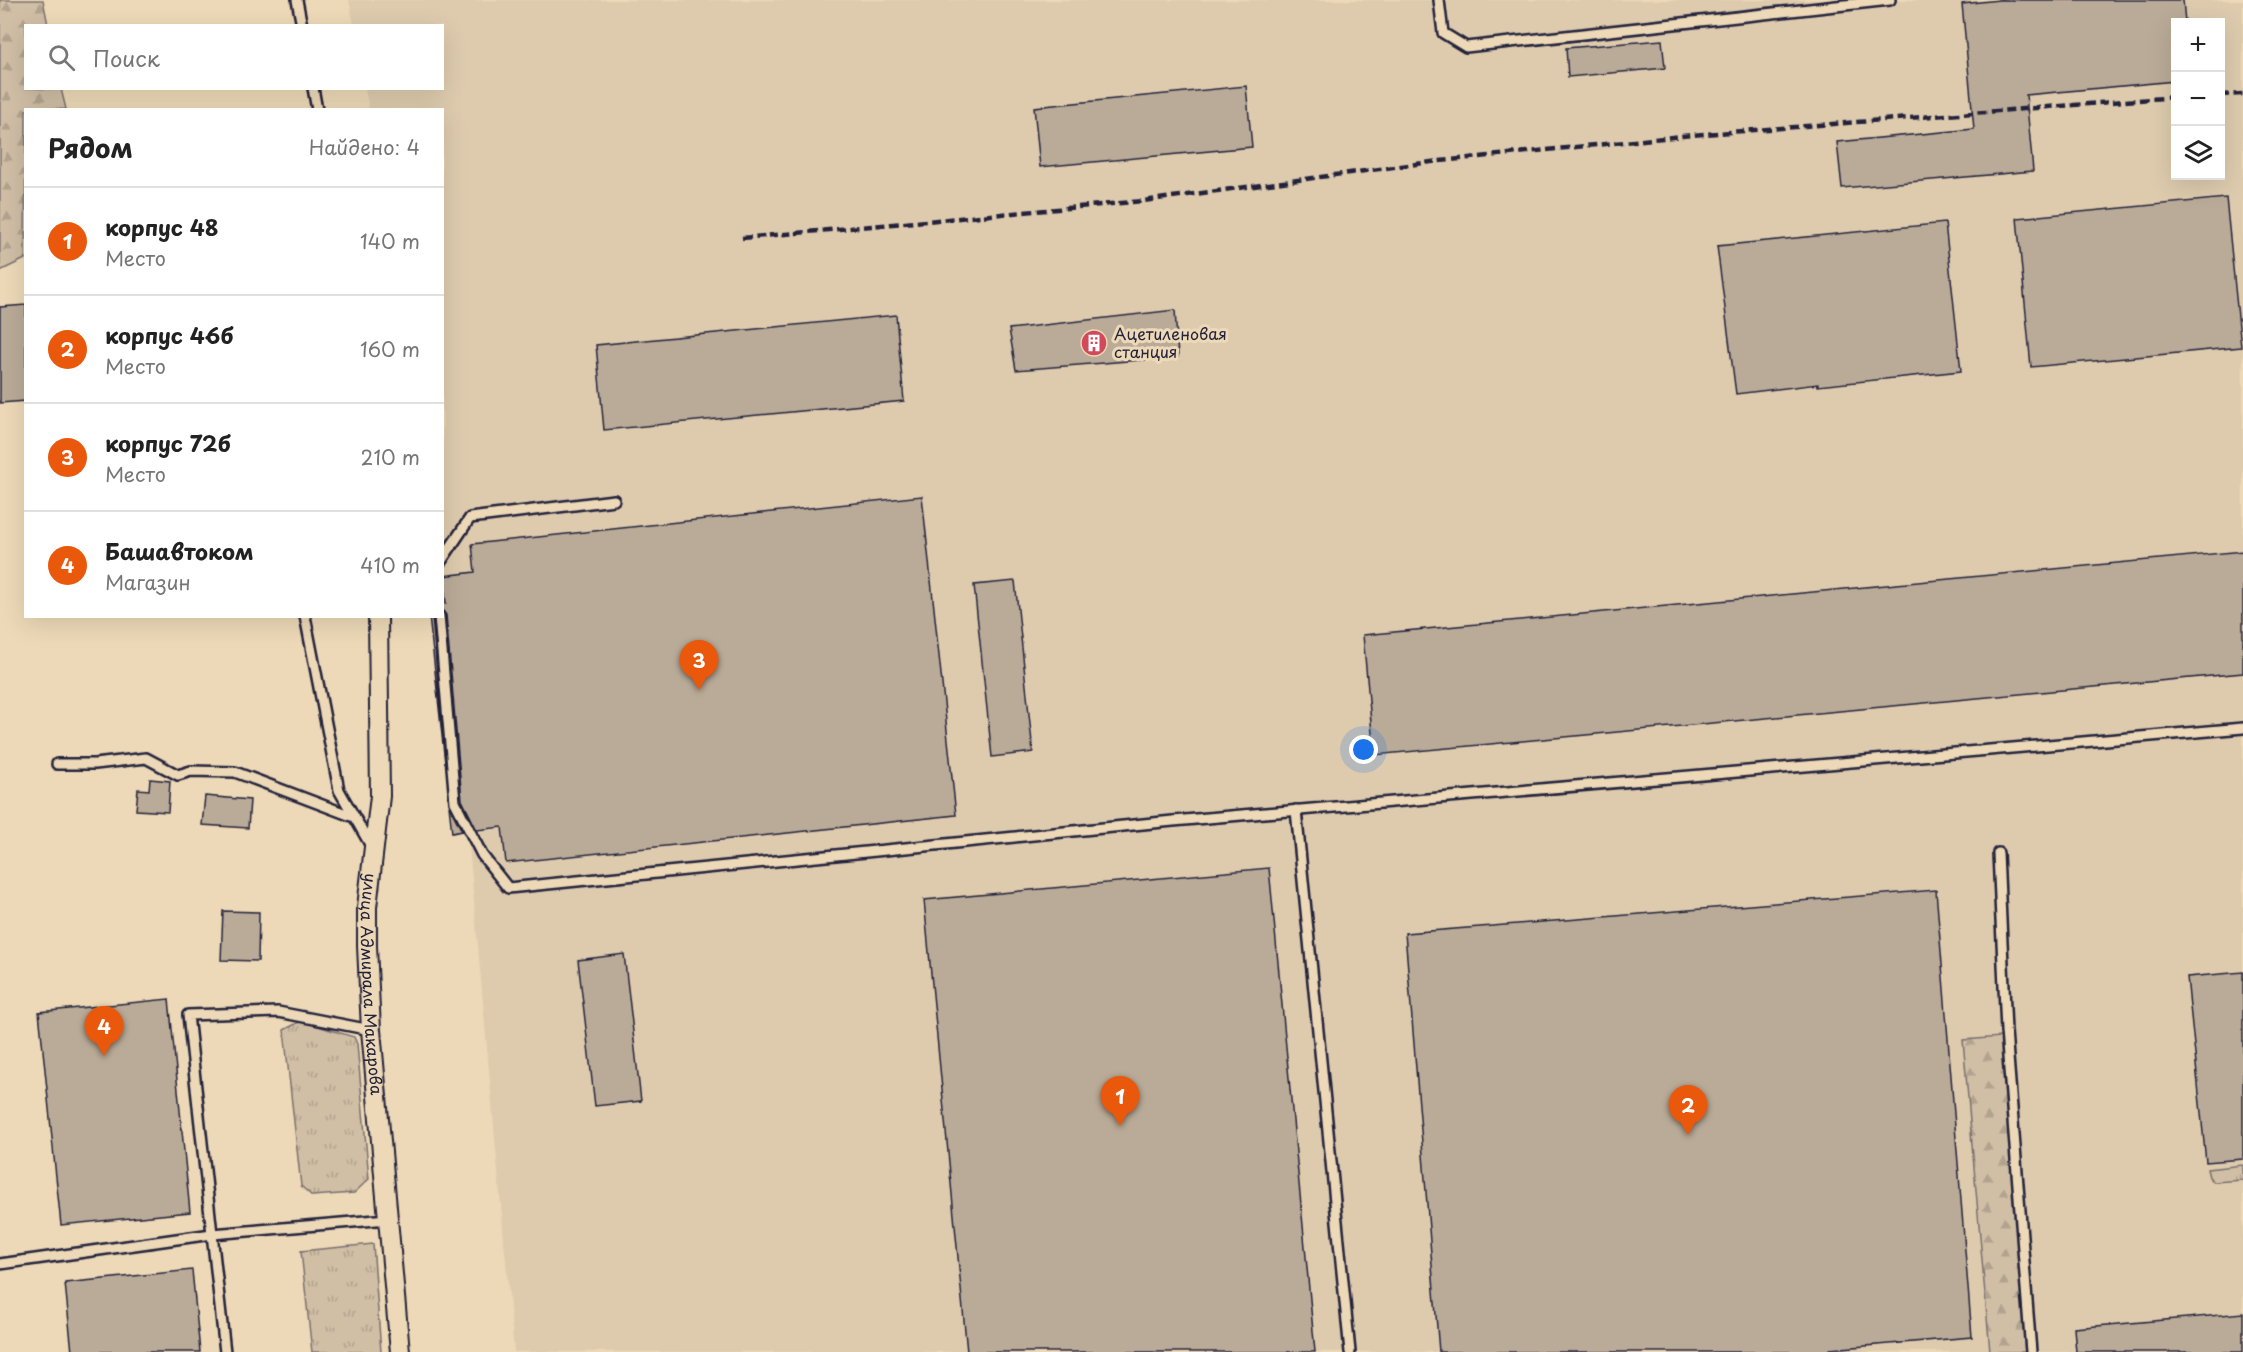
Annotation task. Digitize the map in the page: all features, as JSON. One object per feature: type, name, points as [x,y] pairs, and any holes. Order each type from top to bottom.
[{"type":"street","name":"улица Адмирала Макарова","points":[[378,618],[380,796],[367,907],[371,1030],[400,1352]]},
{"type":"lane","points":[[297,0],[302,24]]},
{"type":"lane","points":[[1439,0],[1443,33],[1466,47],[1890,0]]},
{"type":"lane","points":[[313,90],[317,108]]},
{"type":"lane","points":[[444,557],[470,518],[614,500]]},
{"type":"lane","points":[[305,618],[339,790],[374,851]]},
{"type":"lane","points":[[439,618],[455,802],[482,855],[508,888],[1296,810],[2243,728]]},
{"type":"lane","points":[[57,764],[95,764],[146,758],[178,775],[190,771],[235,772],[354,817]]},
{"type":"lane","points":[[1296,810],[1350,1352]]},
{"type":"lane","points":[[1998,853],[2006,1031],[2031,1352]]},
{"type":"lane","points":[[225,1352],[188,1015],[278,1012],[371,1030]]},
{"type":"lane","points":[[0,1264],[212,1234],[388,1220]]},
{"type":"shaded area","points":[[349,0],[2243,0],[2243,1352],[514,1352],[444,564],[444,108],[369,108],[365,90],[444,90],[444,24],[354,24]]},
{"type":"green space","points":[[0,0],[43,0],[48,24],[24,24],[24,90],[61,90],[66,108],[24,108],[24,259],[0,271]]},
{"type":"green space","points":[[301,1021],[354,1037],[357,1044],[369,1179],[354,1193],[312,1196],[301,1186],[284,1030]]},
{"type":"green space","points":[[2001,1037],[2027,1352],[1990,1352],[1963,1040]]},
{"type":"green space","points":[[2243,1165],[2243,1180],[2214,1182],[2209,1177],[2207,1169]]},
{"type":"green space","points":[[373,1244],[381,1352],[312,1352],[301,1251]]},
{"type":"building","points":[[1999,0],[2183,0],[2185,18],[2171,18],[2171,81],[2026,95],[2033,171],[1842,188],[1837,142],[1974,129],[1962,4]]},
{"type":"building","points":[[1662,40],[1665,68],[1568,77],[1566,48]]},
{"type":"building","points":[[1246,86],[1252,147],[1040,167],[1034,107]]},
{"type":"building","points":[[2226,198],[2241,347],[2031,367],[2017,218]]},
{"type":"building","points":[[1945,223],[1961,371],[1736,394],[1717,246]]},
{"type":"building","points":[[24,305],[24,401],[0,403],[0,307]]},
{"type":"building","name":"Ацетиленовая станция","points":[[1175,310],[1178,357],[1016,370],[1009,329]]},
{"type":"building","points":[[896,315],[904,401],[604,430],[596,345]]},
{"type":"building","points":[[922,496],[956,815],[506,863],[502,827],[477,830],[462,800],[444,612],[444,604],[446,603],[444,576],[475,572],[472,544]]},
{"type":"building","points":[[2243,551],[2243,673],[1374,755],[1363,635]]},
{"type":"building","points":[[1015,581],[1033,752],[992,757],[974,585]]},
{"type":"building","points":[[429,618],[432,618],[445,763]]},
{"type":"building","points":[[150,779],[170,781],[168,812],[136,810],[138,789],[149,790]]},
{"type":"building","points":[[205,796],[250,800],[248,828],[202,825]]},
{"type":"building","points":[[449,806],[462,831],[452,833]]},
{"type":"building","points":[[1269,868],[1315,1352],[967,1352],[924,900]]},
{"type":"building","points":[[1936,890],[1972,1337],[1830,1349],[1830,1352],[1439,1352],[1405,933]]},
{"type":"building","points":[[223,911],[259,912],[258,961],[221,960]]},
{"type":"building","points":[[624,954],[641,1101],[595,1106],[578,960]]},
{"type":"building","points":[[2243,972],[2243,1159],[2206,1162],[2187,977]]},
{"type":"building","points":[[169,999],[190,1212],[61,1225],[39,1012]]},
{"type":"building","points":[[192,1270],[200,1352],[72,1352],[65,1283]]},
{"type":"building","points":[[2243,1313],[2243,1352],[2076,1352],[2074,1328]]},
{"type":"railway","points":[[2225,95],[2243,94]]},
{"type":"railway","points":[[742,238],[1143,201],[1431,162],[1692,135],[2171,97]]},
{"type":"place","name":"Ацетиленовая станция","points":[[1094,343]]},
{"type":"place","name":"корпус 72б","points":[[699,690]]},
{"type":"place","name":"Башавтоком","points":[[104,1056]]},
{"type":"place","name":"корпус 48","points":[[1120,1126]]},
{"type":"place","name":"корпус 46б","points":[[1688,1135]]}]
